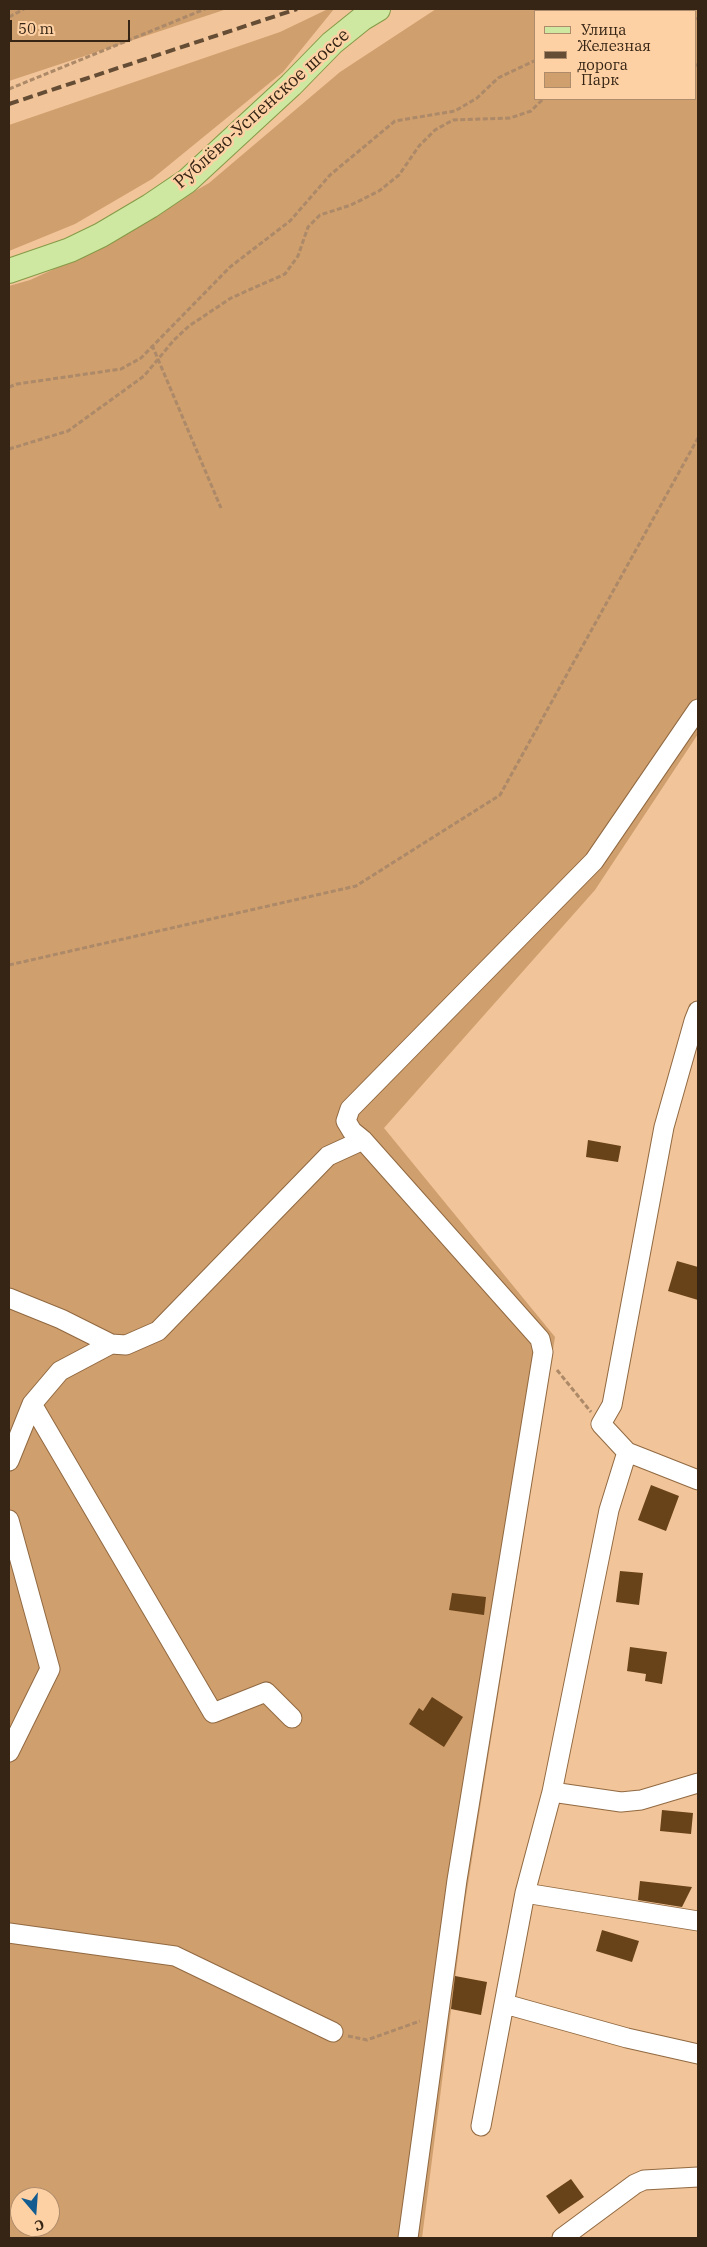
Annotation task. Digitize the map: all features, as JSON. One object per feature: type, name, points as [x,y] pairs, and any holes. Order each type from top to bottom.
[{"type":"main road","name":"Рублёво-Успенское шоссе","points":[[9,271],[70,250],[150,206],[187,181],[291,85],[332,43],[363,18],[378,9]]},
{"type":"lane","points":[[408,2238],[457,1880],[543,1352],[540,1339],[352,1130],[346,1121],[350,1109],[594,861],[698,709]]},
{"type":"lane","points":[[698,1011],[664,1127],[612,1405],[601,1424],[627,1452],[698,1480]]},
{"type":"lane","points":[[9,1298],[61,1319],[110,1344],[126,1345],[158,1331],[328,1156],[362,1140]]},
{"type":"lane","points":[[9,1461],[32,1404],[60,1371],[110,1344]]},
{"type":"lane","points":[[32,1404],[213,1713],[266,1692],[292,1718]]},
{"type":"lane","points":[[481,2126],[525,1894],[552,1792],[609,1510],[627,1452]]},
{"type":"lane","points":[[9,1520],[50,1669],[9,1752]]},
{"type":"lane","points":[[552,1792],[621,1802],[640,1800],[698,1783]]},
{"type":"lane","points":[[525,1894],[698,1922]]},
{"type":"lane","points":[[9,1933],[175,1956],[332,2032]]},
{"type":"lane","points":[[505,2004],[627,2038],[698,2054]]},
{"type":"lane","points":[[562,2238],[635,2184],[644,2180],[698,2178]]},
{"type":"path","points":[[9,17],[15,11],[24,9]]},
{"type":"path","points":[[9,88],[205,9]]},
{"type":"path","points":[[9,387],[17,384],[121,369],[141,358],[230,267],[290,221],[330,175],[395,121],[456,111],[477,98],[498,78],[534,61]]},
{"type":"path","points":[[9,449],[68,432],[144,376],[158,358],[189,326],[231,298],[285,274],[298,256],[308,227],[320,215],[351,205],[379,192],[399,175],[419,146],[435,130],[453,120],[510,118],[531,110],[542,100]]},
{"type":"path","points":[[152,345],[221,508]]},
{"type":"path","points":[[9,965],[356,886],[500,795],[698,438]]},
{"type":"path","points":[[543,1352],[601,1424]]},
{"type":"path","points":[[332,2032],[367,2040],[438,2015]]},
{"type":"green space","points":[[9,9],[227,9],[9,81]]},
{"type":"green space","points":[[328,9],[334,9],[283,72],[152,179],[75,224],[9,251],[9,125],[280,32]]},
{"type":"green space","points":[[436,9],[698,9],[698,734],[595,890],[384,1128],[555,1337],[464,1909],[422,2238],[9,2238],[9,286],[30,280],[87,254],[209,183],[340,72]]},
{"type":"building","points":[[588,1140],[621,1146],[618,1162],[586,1157]]},
{"type":"building","points":[[677,1261],[698,1267],[698,1300],[668,1291]]},
{"type":"building","points":[[651,1485],[679,1496],[666,1531],[638,1520]]},
{"type":"building","points":[[620,1571],[643,1573],[639,1605],[616,1602]]},
{"type":"building","points":[[452,1593],[486,1597],[484,1615],[449,1610]]},
{"type":"building","points":[[630,1647],[667,1652],[662,1684],[645,1681],[646,1674],[627,1671]]},
{"type":"building","points":[[432,1697],[463,1717],[444,1747],[409,1724],[419,1708],[423,1711]]},
{"type":"building","points":[[662,1810],[693,1813],[691,1834],[660,1831]]},
{"type":"building","points":[[640,1881],[692,1887],[682,1907],[638,1900]]},
{"type":"building","points":[[602,1930],[639,1941],[632,1962],[596,1951]]},
{"type":"building","points":[[455,1976],[487,1982],[481,2015],[451,2009]]},
{"type":"building","points":[[571,2179],[584,2197],[559,2214],[546,2196]]},
{"type":"railway","points":[[9,104],[297,9]]}]
